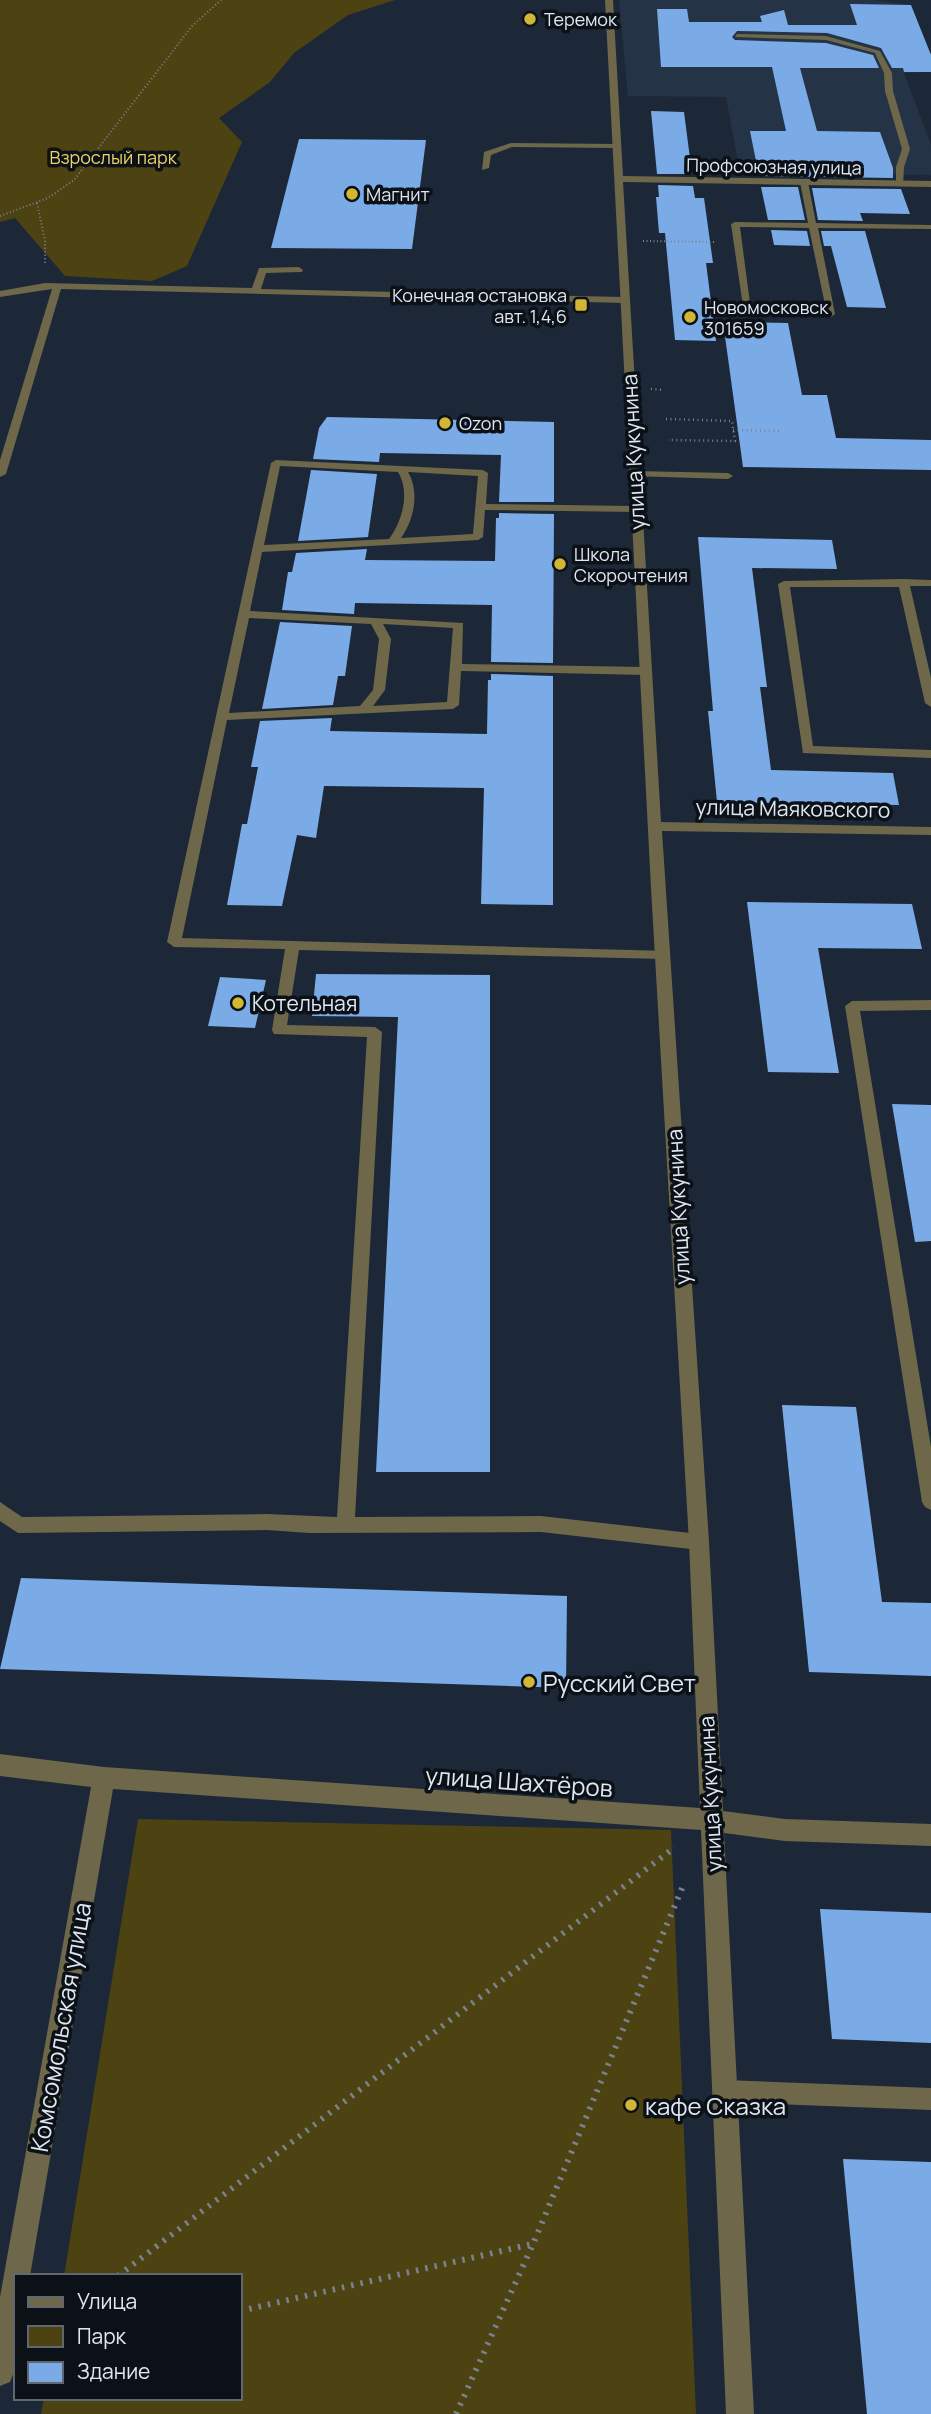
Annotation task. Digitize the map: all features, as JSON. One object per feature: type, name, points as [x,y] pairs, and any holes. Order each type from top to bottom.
[{"type":"street","name":"улица Кукунина","points":[[609,0],[636,509],[699,1542],[740,2414]]},
{"type":"street","name":"Профсоюзная улица","points":[[617,180],[930,186]]},
{"type":"street","name":"улица Маяковского","points":[[655,826],[931,831]]},
{"type":"street","name":"улица Шахтёров","points":[[0,1765],[104,1778],[710,1820],[785,1830],[931,1835]]},
{"type":"street","name":"Комсомольская улица","points":[[17,2274],[104,1778]]},
{"type":"street","points":[[0,2372],[14,2293]]},
{"type":"lane","points":[[737,36],[826,38],[856,42],[878,52],[888,73],[888,91],[906,149],[900,167],[900,184]]},
{"type":"lane","points":[[485,168],[487,154],[511,145],[616,146]]},
{"type":"lane","points":[[804,182],[831,314]]},
{"type":"lane","points":[[747,311],[735,224],[931,226]]},
{"type":"lane","points":[[256,291],[262,270],[299,270]]},
{"type":"lane","points":[[1,474],[58,286]]},
{"type":"lane","points":[[0,294],[58,286],[624,300]]},
{"type":"lane","points":[[0,429],[14,431]]},
{"type":"lane","points":[[257,550],[478,537],[483,473],[276,463],[257,550],[174,942],[663,954]]},
{"type":"lane","points":[[391,542],[405,525],[410,484],[401,469]]},
{"type":"lane","points":[[635,474],[728,476]]},
{"type":"lane","points":[[480,507],[636,509]]},
{"type":"lane","points":[[903,582],[931,703]]},
{"type":"lane","points":[[931,583],[784,584],[807,750],[931,754]]},
{"type":"lane","points":[[222,717],[453,705],[459,625],[244,614]]},
{"type":"lane","points":[[363,710],[379,690],[385,639],[375,621]]},
{"type":"lane","points":[[456,667],[646,671]]},
{"type":"lane","points":[[293,945],[279,1030],[374,1032],[346,1523]]},
{"type":"lane","points":[[931,1005],[852,1006],[931,1502]]},
{"type":"lane","points":[[0,1510],[18,1525],[541,1524],[699,1542]]},
{"type":"lane","points":[[724,2091],[931,2099]]},
{"type":"path","points":[[0,216],[37,202],[74,180],[192,26],[221,0]]},
{"type":"path","points":[[37,202],[45,241],[45,286]]},
{"type":"path","points":[[621,240],[737,242]]},
{"type":"path","points":[[666,419],[732,421],[734,441],[668,440]]},
{"type":"path","points":[[733,430],[781,430]]},
{"type":"path","points":[[121,2274],[710,1820]]},
{"type":"path","points":[[456,2414],[533,2244],[689,1872]]},
{"type":"path","points":[[242,2311],[533,2244]]},
{"type":"shaded area","points":[[619,0],[872,0],[911,5],[931,55],[931,72],[904,73],[931,145],[931,175],[740,173],[726,97],[628,96]]},
{"type":"green space","name":"Взрослый парк","points":[[0,0],[395,0],[348,15],[294,53],[270,82],[219,118],[242,142],[187,266],[152,281],[65,276],[15,218],[0,222]]},
{"type":"green space","points":[[138,1819],[671,1830],[696,2414],[41,2414],[44,2400],[242,2400],[242,2274],[64,2274]]},
{"type":"building","points":[[850,4],[911,5],[931,55],[931,72],[904,72],[903,68],[892,68],[881,48],[827,33],[737,31],[732,37],[735,40],[826,43],[873,55],[879,68],[800,68],[817,131],[880,132],[893,168],[893,178],[759,176],[750,131],[786,131],[772,67],[661,67],[657,9],[687,9],[689,22],[762,22],[760,16],[784,10],[788,25],[857,25]]},
{"type":"building","points":[[651,111],[684,112],[692,174],[657,174]]},
{"type":"building","name":"Магнит","points":[[299,139],[426,140],[412,249],[271,248]]},
{"type":"building","points":[[658,185],[693,186],[695,198],[704,198],[713,263],[706,263],[716,341],[675,340],[665,233],[659,233],[656,197],[659,197]]},
{"type":"building","points":[[761,187],[798,187],[805,220],[768,220]]},
{"type":"building","points":[[812,188],[901,189],[910,214],[860,213],[863,221],[818,220]]},
{"type":"building","points":[[771,230],[807,231],[810,246],[774,245]]},
{"type":"building","points":[[821,231],[865,231],[886,308],[847,307],[831,246],[824,246]]},
{"type":"building","points":[[723,322],[788,323],[802,395],[827,395],[836,438],[931,440],[931,470],[743,467]]},
{"type":"building","points":[[327,417],[554,422],[554,502],[499,502],[501,455],[380,453],[379,462],[313,459],[319,428]]},
{"type":"building","points":[[311,470],[377,474],[368,537],[298,541]]},
{"type":"building","points":[[499,513],[554,514],[553,663],[491,662],[492,605],[355,603],[354,614],[282,610],[288,572],[292,572],[296,553],[367,549],[365,560],[495,561],[496,518],[499,518]]},
{"type":"building","points":[[698,537],[832,540],[837,569],[752,568],[767,687],[760,687],[771,770],[893,773],[899,805],[717,802],[708,711],[713,711]]},
{"type":"building","points":[[280,622],[352,626],[345,676],[338,676],[333,705],[262,709]]},
{"type":"building","points":[[491,674],[553,676],[553,905],[481,904],[484,788],[324,786],[316,838],[297,835],[282,906],[227,905],[242,824],[247,824],[258,767],[251,767],[260,721],[332,718],[330,731],[487,734],[488,680],[491,680]]},
{"type":"building","points":[[747,902],[912,904],[922,949],[818,948],[839,1073],[768,1072]]},
{"type":"building","points":[[316,974],[490,975],[490,1472],[376,1472],[398,1017],[312,1016]]},
{"type":"building","name":"Котельная","points":[[220,977],[266,980],[255,1028],[208,1026]]},
{"type":"building","points":[[892,1104],[931,1105],[931,1241],[915,1242]]},
{"type":"building","points":[[782,1405],[856,1407],[882,1602],[931,1603],[931,1676],[809,1672]]},
{"type":"building","points":[[21,1578],[567,1596],[566,1688],[0,1669]]},
{"type":"building","points":[[820,1909],[931,1913],[931,2043],[832,2039]]},
{"type":"building","points":[[843,2159],[931,2162],[931,2414],[867,2414]]},
{"type":"place","name":"Теремок","points":[[530,19]]},
{"type":"place","name":"Магнит","points":[[352,194]]},
{"type":"place","name":"Конечная остановка авт. 1,4,6","points":[[581,305]]},
{"type":"place","name":"Новомосковск 301659","points":[[690,317]]},
{"type":"place","name":"Ozon","points":[[445,423]]},
{"type":"place","name":"Школа Скорочтения","points":[[560,564]]},
{"type":"place","name":"Котельная","points":[[238,1003]]},
{"type":"place","name":"Русский Свет","points":[[529,1682]]},
{"type":"place","name":"кафе Сказка","points":[[631,2105]]}]
